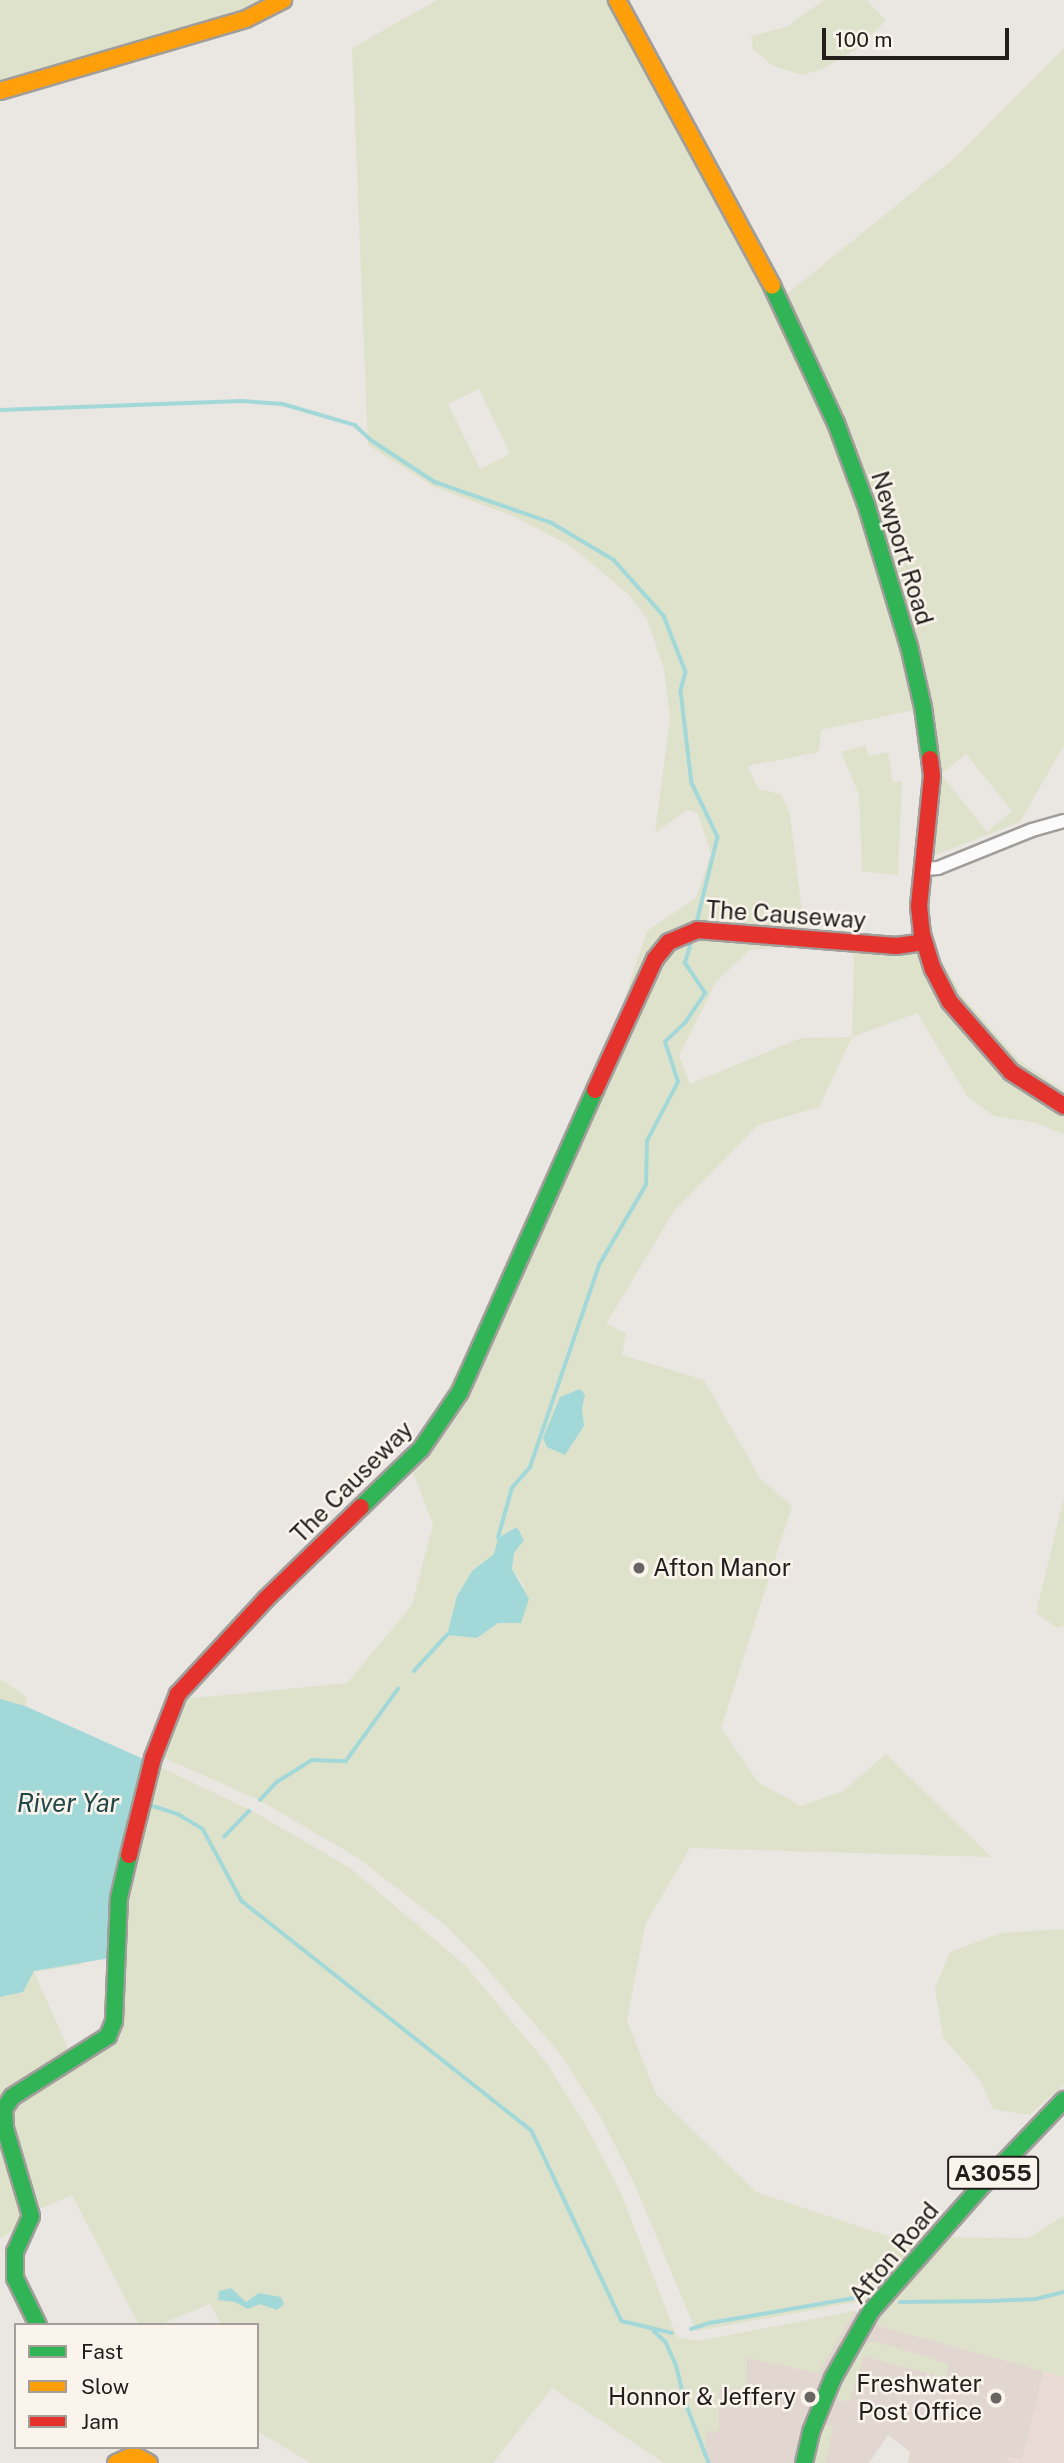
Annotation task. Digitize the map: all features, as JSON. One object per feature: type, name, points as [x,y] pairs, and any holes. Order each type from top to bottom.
[{"type":"street","points":[[0,91],[246,19],[283,0]]},
{"type":"street","name":"Newport Road","points":[[617,0],[778,297],[848,454],[909,646],[923,707],[932,776],[919,906],[924,942],[940,985],[976,1035],[1011,1072],[1064,1107]]},
{"type":"street","points":[[923,869],[938,868],[1031,830],[1064,821]]},
{"type":"street","name":"The Causeway","points":[[37,2323],[15,2278],[13,2262],[30,2225],[30,2204],[5,2128],[4,2109],[12,2097],[108,2036],[114,2021],[116,1917],[151,1767],[172,1706],[194,1675],[276,1590],[421,1450],[442,1422],[460,1392],[655,959],[669,942],[697,930],[896,946],[924,942]]},
{"type":"street","name":"Afton Road","points":[[804,2463],[811,2432],[833,2378],[871,2311],[1039,2123],[1064,2101]]},
{"type":"street","points":[[124,2455],[140,2456],[149,2463]]},
{"type":"shaded area","points":[[855,2311],[873,2324],[1044,2371],[1022,2460],[1009,2457],[1007,2463],[908,2463],[910,2452],[888,2435],[869,2463],[706,2463],[699,2341]]},
{"type":"shaded area","points":[[1044,2371],[1064,2376],[1064,2463],[1007,2463],[1008,2457],[1022,2460]]},
{"type":"green space","points":[[0,0],[276,0],[245,16],[0,87]]},
{"type":"green space","points":[[437,0],[611,0],[776,303],[835,434],[904,647],[918,709],[821,730],[819,752],[748,766],[758,789],[781,794],[790,814],[806,945],[750,950],[716,982],[679,1056],[690,1084],[801,1038],[852,1037],[819,1107],[758,1125],[674,1211],[606,1324],[626,1333],[622,1355],[704,1380],[760,1478],[792,1506],[721,1728],[758,1782],[801,1806],[843,1791],[886,1754],[991,1857],[690,1848],[645,1925],[627,2020],[656,2094],[756,2192],[915,2245],[863,2301],[696,2331],[634,2183],[601,2118],[561,2055],[476,1956],[446,1926],[358,1858],[259,1800],[162,1757],[184,1699],[347,1683],[412,1605],[433,1525],[406,1453],[429,1424],[497,1296],[549,1170],[616,1025],[647,931],[696,898],[711,854],[698,813],[687,810],[655,833],[670,719],[664,669],[647,619],[628,594],[572,547],[513,516],[434,487],[368,445],[352,48]],"holes":[[[479,389],[510,454],[480,469],[448,404]],[[514,1553],[512,1569],[524,1586],[498,1623],[477,1638],[447,1635],[457,1596],[472,1571],[494,1554]]]},
{"type":"green space","points":[[824,0],[867,0],[886,21],[857,49],[823,69],[802,75],[773,66],[753,49],[751,36],[786,27]]},
{"type":"green space","points":[[1064,48],[1064,745],[1020,822],[933,856],[936,808],[918,656],[853,441],[787,294],[956,157]],"holes":[[[966,754],[1012,811],[987,832],[941,774]]]},
{"type":"green space","points":[[866,745],[868,756],[888,752],[893,782],[902,781],[898,875],[862,871],[859,795],[841,752]]},
{"type":"green space","points":[[854,948],[936,951],[962,996],[1019,1060],[1064,1091],[1064,1134],[1036,1123],[994,1116],[968,1097],[917,1013],[852,1037]]},
{"type":"green space","points":[[1064,1497],[1064,1626],[1057,1628],[1036,1613]]},
{"type":"green space","points":[[0,1679],[27,1697],[25,1706],[0,1715]]},
{"type":"green space","points":[[156,1765],[254,1812],[350,1868],[466,1966],[548,2065],[586,2126],[620,2191],[677,2337],[699,2341],[855,2311],[818,2373],[747,2358],[746,2390],[719,2389],[719,2431],[706,2431],[706,2463],[664,2463],[552,2388],[493,2463],[311,2463],[259,2432],[259,2323],[221,2323],[210,2304],[164,2323],[138,2323],[72,2195],[37,2210],[16,2147],[10,2110],[16,2100],[111,2040],[119,1929]]},
{"type":"green space","points":[[0,1890],[84,1964],[34,1972],[71,2055],[0,2106]]},
{"type":"green space","points":[[1064,1929],[1064,2085],[1029,2115],[993,2109],[980,2080],[943,2037],[935,1988],[950,1952],[1001,1933]]},
{"type":"green space","points":[[0,2126],[27,2209],[23,2226],[0,2238]]},
{"type":"green space","points":[[1064,2216],[1064,2377],[873,2324],[944,2237],[1028,2238]]},
{"type":"green space","points":[[874,2341],[948,2364],[946,2378],[864,2356],[849,2402],[834,2398],[851,2359],[864,2345]]},
{"type":"green space","points":[[822,2424],[834,2427],[825,2463],[812,2463]]},
{"type":"water","points":[[580,1389],[585,1395],[582,1408],[584,1426],[565,1455],[547,1447],[543,1438],[560,1397]]},
{"type":"water","points":[[517,1527],[524,1540],[514,1553],[512,1569],[529,1599],[521,1623],[498,1623],[477,1638],[447,1635],[457,1596],[472,1571],[494,1554],[498,1538]]},
{"type":"water","name":"River Yar","points":[[0,1699],[25,1706],[148,1761],[110,1958],[34,1971],[23,1992],[0,1997]]},
{"type":"water","points":[[231,2288],[246,2302],[259,2293],[281,2297],[284,2304],[277,2310],[260,2304],[248,2309],[235,2302],[218,2300],[219,2291]]},
{"type":"waterway","points":[[0,410],[242,401],[283,404],[355,425],[371,440],[435,482],[552,523],[614,560],[664,616],[686,672],[681,691],[692,783],[718,837],[697,923]]},
{"type":"waterway","points":[[498,1538],[512,1488],[530,1467],[599,1265],[646,1185],[647,1141],[678,1082],[665,1042],[685,1023],[705,993],[685,963],[692,939]]},
{"type":"waterway","points":[[414,1671],[447,1635]]},
{"type":"waterway","points":[[260,1800],[277,1782],[312,1760],[346,1761],[398,1689]]},
{"type":"waterway","points":[[147,1804],[178,1814],[203,1829],[242,1901],[532,2131],[622,2321],[672,2333]]},
{"type":"waterway","points":[[224,1837],[249,1811]]},
{"type":"waterway","points":[[900,2302],[1036,2299],[1064,2292]]},
{"type":"waterway","points":[[691,2329],[710,2323],[854,2298]]},
{"type":"waterway","points":[[654,2331],[666,2342],[676,2364],[685,2401],[709,2463]]},
{"type":"traffic: fast","points":[[772,286],[836,423],[866,504],[909,646],[923,707],[930,759]]},
{"type":"traffic: fast","points":[[361,1507],[421,1449],[460,1392],[595,1090]]},
{"type":"traffic: fast","points":[[37,2323],[15,2278],[15,2252],[31,2216],[5,2128],[4,2109],[12,2097],[108,2036],[114,2021],[119,1898],[129,1855]]},
{"type":"traffic: fast","points":[[804,2463],[811,2432],[833,2378],[871,2311],[977,2191],[1064,2100]]},
{"type":"traffic: slow","points":[[0,91],[246,19],[283,0]]},
{"type":"traffic: slow","points":[[617,0],[772,286]]},
{"type":"traffic: slow","points":[[116,2463],[134,2455],[149,2463]]},
{"type":"traffic: jam","points":[[930,759],[932,776],[919,906],[922,934],[933,969],[950,1002],[1011,1072],[1064,1106]]},
{"type":"traffic: jam","points":[[595,1090],[655,959],[669,942],[697,930],[896,946],[924,942]]},
{"type":"traffic: jam","points":[[129,1855],[153,1758],[178,1694],[266,1599],[361,1507]]},
{"type":"place","name":"Afton Manor","points":[[639,1568]]},
{"type":"place","name":"Honnor & Jeffery","points":[[810,2397]]},
{"type":"place","name":"Freshwater Post Office","points":[[996,2398]]}]
